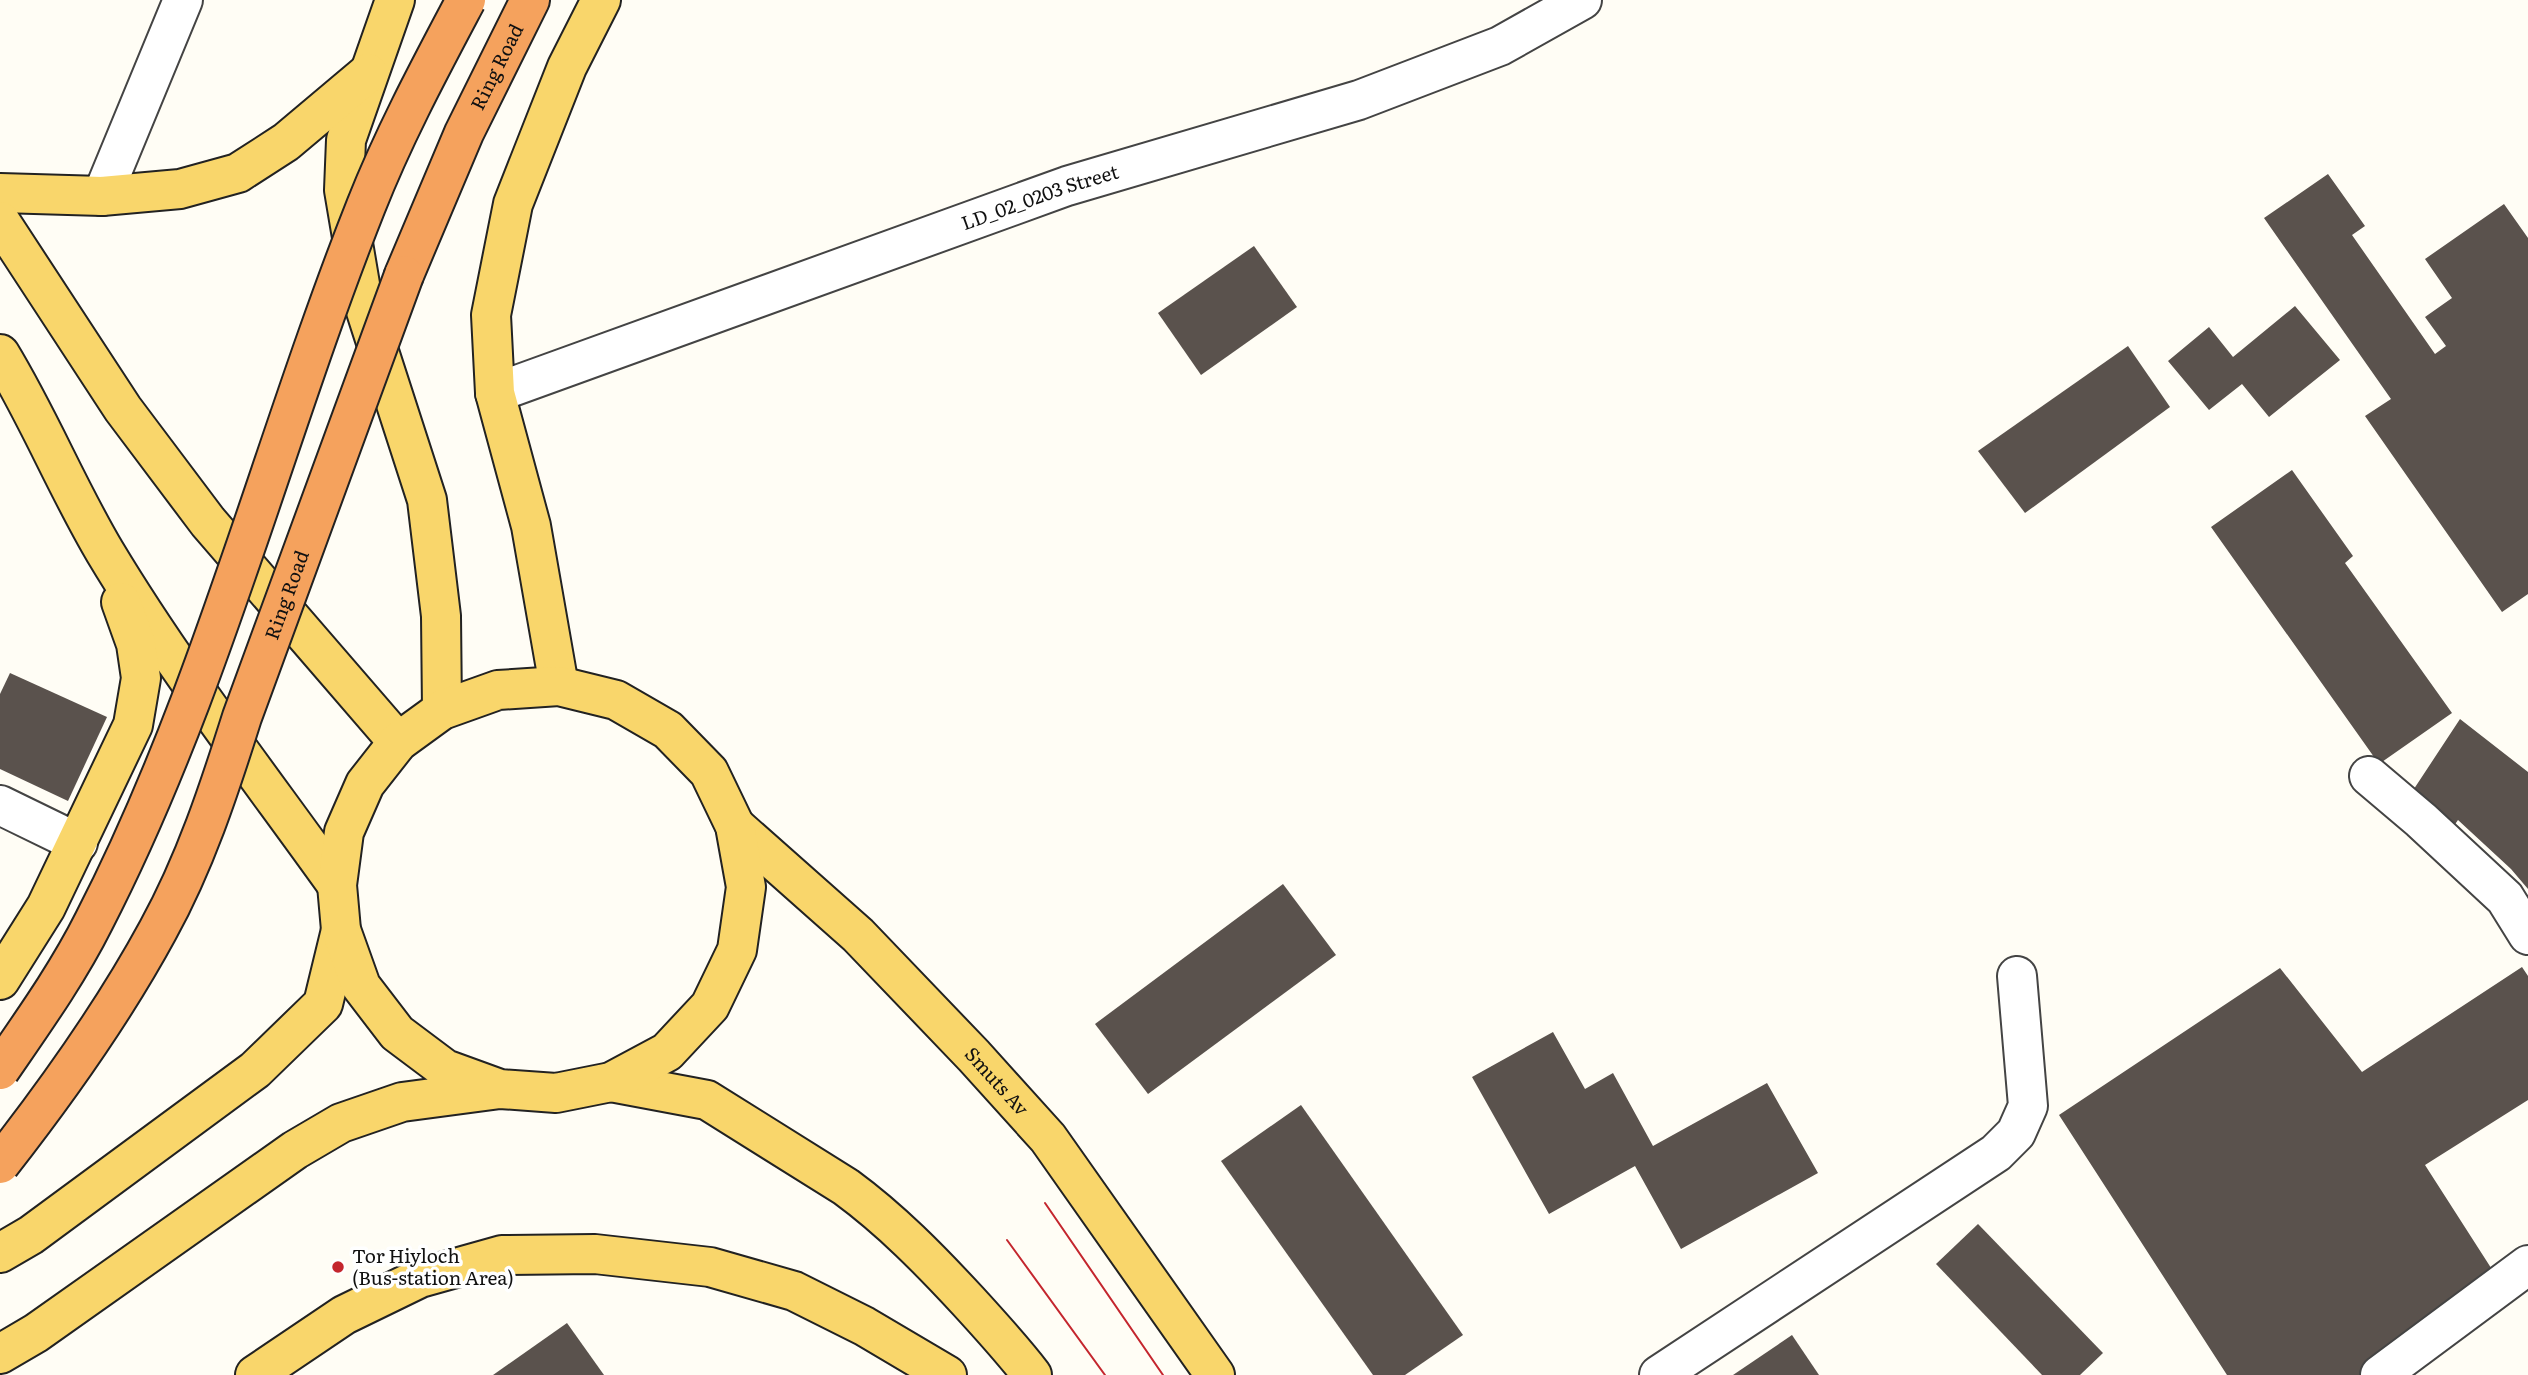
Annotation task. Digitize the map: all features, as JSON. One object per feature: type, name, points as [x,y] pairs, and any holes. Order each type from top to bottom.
[{"type":"highway","points":[[0,1070],[37,1017],[94,922],[165,769],[329,304],[367,204],[413,99],[466,0]]},
{"type":"highway","name":"Ring Road","points":[[0,1164],[55,1094],[110,1011],[159,929],[189,866],[404,275],[464,133],[530,0]]},
{"type":"main road","points":[[395,0],[346,140],[344,190],[363,302],[427,500],[441,616],[442,710]]},
{"type":"main road","points":[[559,686],[531,526],[495,393],[491,314],[513,204],[567,67],[601,0]]},
{"type":"main road","points":[[0,193],[102,196],[180,189],[238,173],[286,142],[368,73]]},
{"type":"main road","points":[[0,220],[123,409],[208,522],[398,742]]},
{"type":"main road","points":[[0,354],[104,550],[145,616],[337,885]]},
{"type":"main road","points":[[0,980],[46,907],[133,725],[141,678],[136,644],[104,550]]},
{"type":"main road","points":[[0,1354],[36,1333],[295,1150],[341,1123],[402,1102],[500,1089],[556,1093],[611,1082],[667,1052],[710,1006],[737,950],[746,887],[735,826],[709,772],[668,730],[616,700],[559,686],[498,690],[442,710],[398,742],[365,784],[344,832],[337,885],[341,930],[361,986],[397,1033],[445,1069],[500,1089]]},
{"type":"main road","name":"Smuts Av","points":[[735,826],[858,935],[1048,1138],[1215,1375]]},
{"type":"main road","points":[[0,1253],[31,1235],[256,1070],[323,1004],[341,930]]},
{"type":"main road","points":[[611,1082],[707,1100],[846,1187],[929,1258],[1032,1375]]},
{"type":"main road","points":[[255,1375],[344,1315],[420,1278],[502,1255],[595,1254],[710,1267],[794,1291],[864,1326],[947,1375]]},
{"type":"street","points":[[102,196],[183,0]]},
{"type":"street","name":"LD_02_0203 Street","points":[[495,393],[1067,186],[1359,100],[1500,46],[1582,0]]},
{"type":"street","points":[[2369,776],[2505,898],[2528,935]]},
{"type":"street","points":[[0,805],[78,843]]},
{"type":"street","points":[[1659,1375],[1996,1153],[2016,1133],[2028,1106],[2017,976]]},
{"type":"street","points":[[2380,1375],[2528,1265]]},
{"type":"building","points":[[2328,174],[2365,226],[2352,235],[2435,354],[2446,346],[2425,317],[2452,298],[2425,259],[2504,204],[2528,238],[2528,594],[2502,612],[2365,416],[2391,399],[2264,218]]},
{"type":"building","points":[[1254,246],[1297,307],[1201,375],[1158,313]]},
{"type":"building","points":[[2295,306],[2340,360],[2269,417],[2242,384],[2209,410],[2168,361],[2209,327],[2233,357]]},
{"type":"building","points":[[2128,346],[2170,407],[2025,513],[1978,451]]},
{"type":"building","points":[[2292,470],[2353,556],[2345,563],[2452,713],[2379,764],[2211,527]]},
{"type":"building","points":[[10,673],[107,717],[68,801],[0,769],[0,694]]},
{"type":"building","points":[[2460,719],[2528,772],[2528,889],[2511,869],[2458,820],[2451,830],[2408,798]]},
{"type":"building","points":[[1283,884],[1336,955],[1148,1094],[1095,1024]]},
{"type":"building","points":[[2522,967],[2528,976],[2528,1100],[2425,1165],[2502,1285],[2378,1375],[2227,1375],[2059,1115],[2280,968],[2362,1072]]},
{"type":"building","points":[[1553,1032],[1585,1089],[1613,1073],[1653,1146],[1767,1083],[1818,1173],[1681,1249],[1635,1166],[1549,1214],[1472,1077]]},
{"type":"building","points":[[1301,1105],[1463,1335],[1405,1375],[1373,1375],[1221,1161]]},
{"type":"building","points":[[1978,1224],[2103,1353],[2080,1375],[2042,1375],[1936,1264]]},
{"type":"building","points":[[567,1323],[604,1375],[493,1375]]},
{"type":"building","points":[[1792,1335],[1819,1375],[1733,1375]]},
{"type":"tram line","points":[[1045,1203],[1163,1375]]},
{"type":"tram line","points":[[1007,1240],[1105,1375]]},
{"type":"place","name":"Tor Hiyloch (Bus-station Area)","points":[[338,1267]]}]
